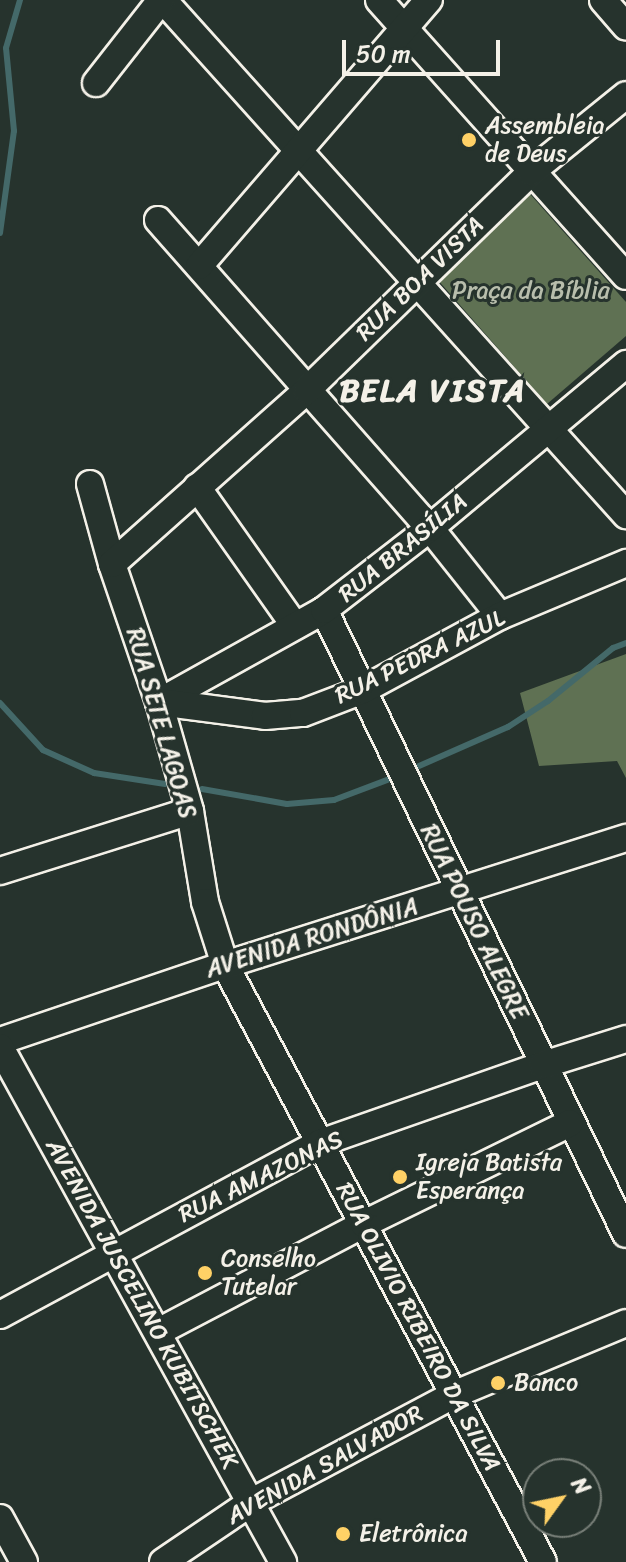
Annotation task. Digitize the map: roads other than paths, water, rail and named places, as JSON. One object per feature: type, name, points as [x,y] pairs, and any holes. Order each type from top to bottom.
[{"type":"street","points":[[96,83],[162,0],[418,280],[626,515]]},
{"type":"street","points":[[379,0],[626,276]]},
{"type":"street","points":[[199,266],[429,0]]},
{"type":"street","points":[[603,0],[626,26]]},
{"type":"street","name":"RUA BOA VISTA","points":[[112,564],[307,390],[531,172],[626,95]]},
{"type":"street","points":[[158,220],[430,528],[500,616]]},
{"type":"street","name":"RUA BRASÍLIA","points":[[159,702],[324,610],[430,528],[626,364]]},
{"type":"street","name":"RUA SETE LAGOAS","points":[[90,484],[190,811],[205,902],[225,965]]},
{"type":"street","points":[[197,487],[295,626]]},
{"type":"street","name":"RUA PEDRA AZUL","points":[[159,702],[265,716],[303,713],[363,690],[500,616],[626,563]]},
{"type":"street","name":"RUA POUSO ALEGRE","points":[[324,610],[626,1234]]},
{"type":"street","points":[[0,871],[190,811]]},
{"type":"street","name":"AVENIDA RONDÔNIA","points":[[0,1044],[225,965],[626,838]]},
{"type":"street","name":"RUA OLIVIO RIBEIRO DA SILVA","points":[[225,965],[543,1562]]},
{"type":"street","name":"RUA AMAZONAS","points":[[0,1315],[320,1143],[626,1039]]},
{"type":"street","name":"AVENIDA JUSCELINO KUBITSCHEK","points":[[0,1044],[283,1562]]},
{"type":"street","points":[[158,1332],[364,1224],[570,1123]]},
{"type":"street","name":"AVENIDA SALVADOR","points":[[163,1562],[250,1503],[453,1395],[626,1323]]},
{"type":"street","points":[[0,1518],[24,1562]]},
{"type":"waterway","points":[[0,233],[14,131],[6,48],[20,0]]},
{"type":"waterway","points":[[419,766],[508,727],[548,701],[613,648],[626,643]]},
{"type":"waterway","points":[[0,703],[43,750],[94,773],[165,784]]},
{"type":"waterway","points":[[202,789],[287,804],[334,800],[387,780]]},
{"type":"place","name":"Assembleia de Deus","points":[[469,140]]},
{"type":"place","name":"Igreja Batista Esperança","points":[[400,1177]]},
{"type":"place","name":"Conselho Tutelar","points":[[205,1273]]},
{"type":"place","name":"Banco","points":[[498,1383]]},
{"type":"place","name":"Eletrônica","points":[[343,1534]]},
{"type":"district","name":"BELA VISTA","points":[[433,391]]},
{"type":"park label","name":"Praça da Bíblia","points":[[531,291]]}]
